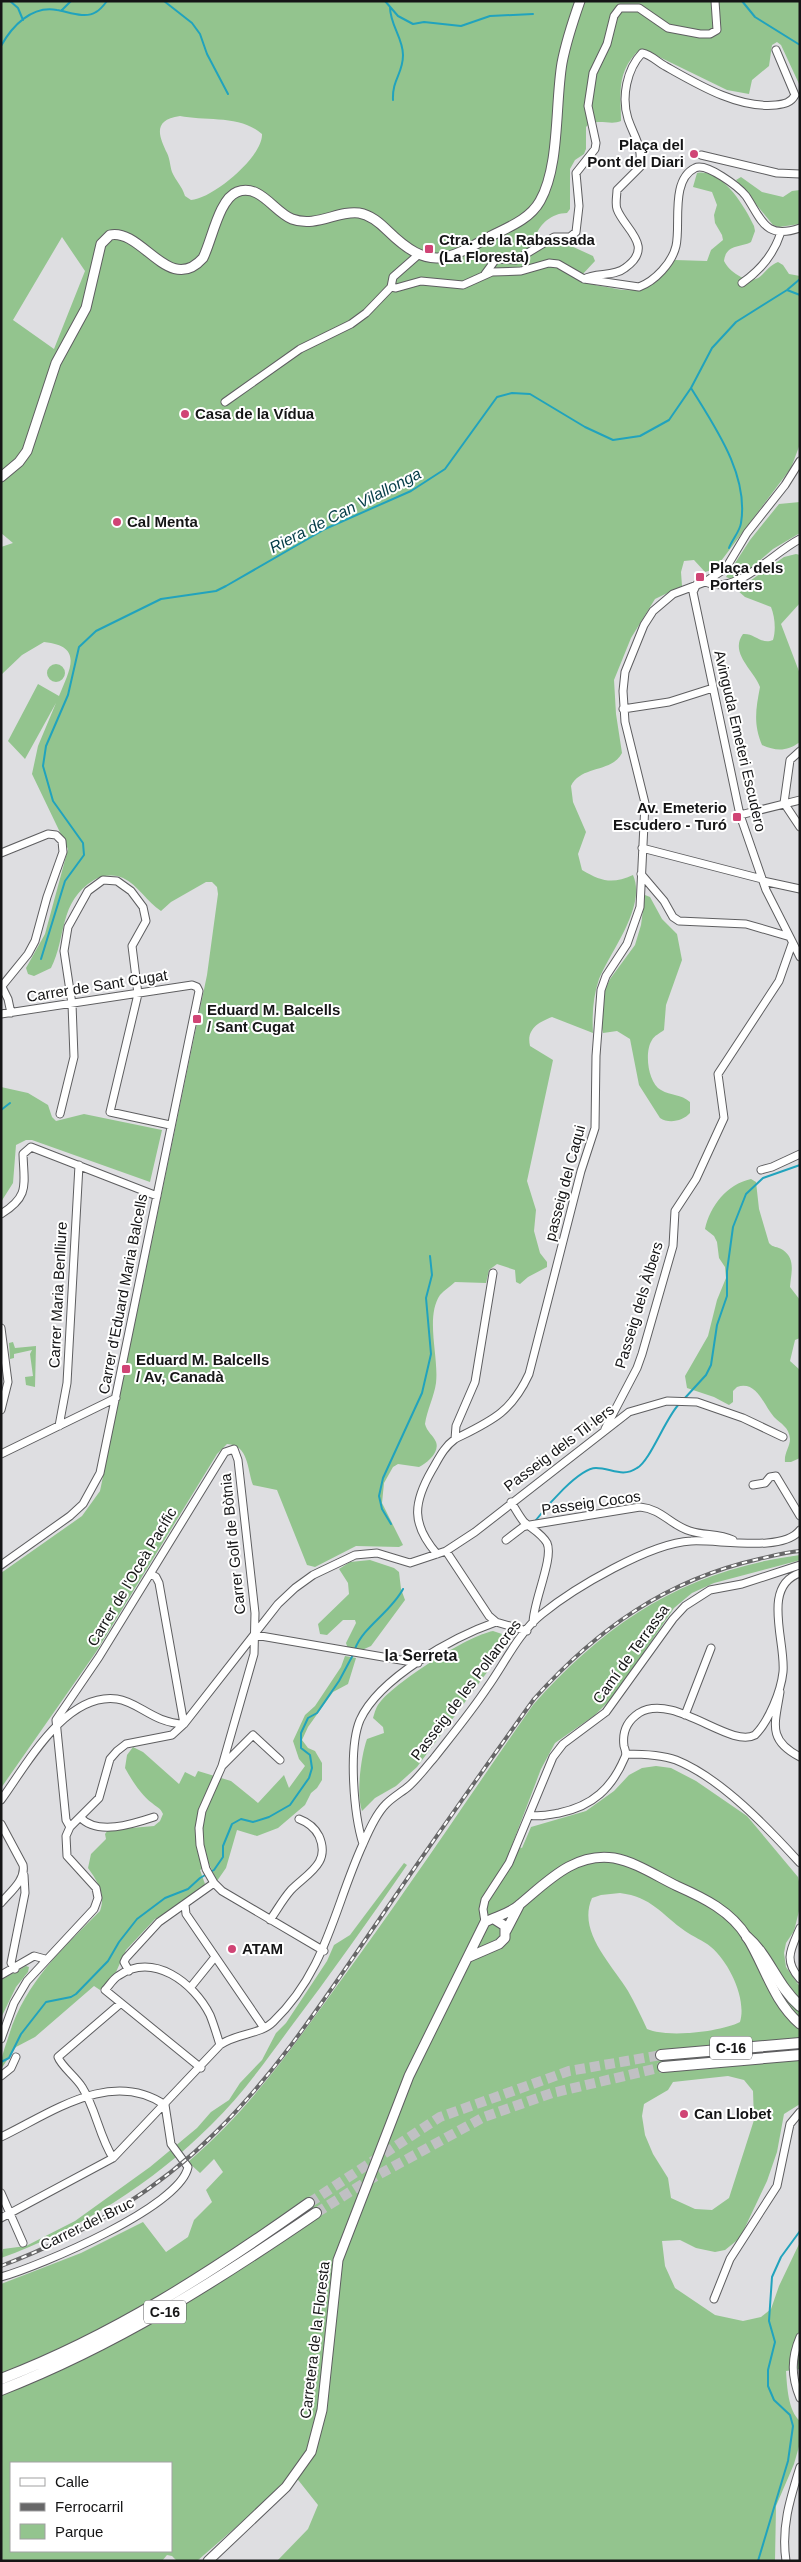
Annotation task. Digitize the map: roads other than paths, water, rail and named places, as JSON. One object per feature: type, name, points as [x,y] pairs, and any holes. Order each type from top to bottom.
[{"type":"highway","points":[[747,1937],[760,1950],[787,1992],[800,2006]]},
{"type":"highway","name":"C-16","points":[[662,2055],[800,2043]]},
{"type":"highway","name":"C-16","points":[[663,2067],[800,2055]]},
{"type":"highway","name":"C-16","points":[[1,2379],[84,2342],[157,2304],[237,2254],[309,2203]]},
{"type":"highway","name":"C-16","points":[[1,2390],[62,2365],[150,2320],[220,2278],[316,2213]]},
{"type":"main road","points":[[1,477],[19,462],[27,451],[56,363],[86,308],[101,244],[110,235],[123,234],[167,266],[189,268],[203,258],[226,202],[238,192],[248,191],[260,194],[281,214],[300,221],[318,221],[356,213],[367,216],[379,223],[398,241],[418,254],[433,258],[458,255],[524,218],[539,202],[548,176],[555,137],[562,63],[580,1]]},
{"type":"main road","points":[[469,1957],[503,1942],[506,1931],[519,1906],[542,1883],[567,1867],[590,1859],[615,1858],[705,1899],[730,1917],[747,1937],[779,2000],[800,2024]]},
{"type":"main road","points":[[492,1946],[483,1941],[480,1931],[490,1920],[519,1906]]},
{"type":"main road","points":[[490,1920],[502,1922],[506,1931]]},
{"type":"main road","name":"Carretera de la Floresta","points":[[208,2561],[286,2487],[311,2452],[322,2410],[338,2260],[412,2070],[454,1981],[469,1957],[480,1931]]},
{"type":"street","points":[[485,274],[496,259],[516,260],[554,237],[570,238],[576,232],[579,206],[576,173],[594,149],[596,143],[588,106],[593,73],[607,44],[614,16],[620,8],[639,8],[668,28],[710,34],[717,30],[715,1]]},
{"type":"street","points":[[584,280],[621,271],[631,263],[638,249],[636,236],[616,208],[617,190],[640,167],[641,155],[637,135],[628,119],[625,91],[635,61],[642,53],[691,80],[743,102],[774,105],[787,103],[795,95],[776,50]]},
{"type":"street","points":[[701,155],[778,173],[800,174]]},
{"type":"street","points":[[391,287],[400,287],[421,281],[459,286],[485,274],[497,271],[521,271],[552,263],[584,280],[637,288],[652,280],[661,271],[676,247],[676,210],[688,174],[697,166],[708,168],[740,190],[761,223],[781,232],[800,228]]},
{"type":"street","points":[[742,283],[766,262],[778,243],[781,232]]},
{"type":"street","points":[[225,402],[300,349],[351,324],[366,313],[391,287],[393,277],[418,254]]},
{"type":"street","points":[[701,583],[719,574],[732,562],[747,533],[785,485],[800,462]]},
{"type":"street","points":[[701,583],[718,586],[736,581],[800,539]]},
{"type":"street","name":"Avinguda Emeteri Escudero","points":[[701,583],[693,592],[740,815],[762,880],[787,936],[800,957]]},
{"type":"street","name":"passeig del Caqui","points":[[455,1439],[490,1423],[507,1409],[520,1391],[531,1368],[581,1171],[595,1128],[596,1056],[601,990],[606,976],[626,944],[637,919],[641,898],[640,874],[645,803],[624,709],[625,672],[648,618],[658,605],[673,594],[701,583]]},
{"type":"street","points":[[624,709],[669,702],[713,688]]},
{"type":"street","points":[[800,751],[790,760],[784,804],[800,827]]},
{"type":"street","points":[[740,815],[800,800]]},
{"type":"street","points":[[1,853],[48,834],[56,835],[62,841],[63,852],[46,897],[35,941],[28,954],[1,986],[8,998],[11,1013]]},
{"type":"street","points":[[642,848],[800,889]]},
{"type":"street","points":[[640,874],[679,921],[746,924],[787,936]]},
{"type":"street","points":[[60,1114],[74,1057],[72,1004],[64,951],[65,934],[88,891],[103,880],[116,881],[124,885],[146,913],[144,928],[133,941],[132,946],[138,994],[110,1112],[170,1125]]},
{"type":"street","name":"Passeig dels Àlbers","points":[[604,1432],[637,1368],[642,1354],[672,1246],[676,1208],[696,1179],[724,1118],[718,1074],[779,981],[792,944]]},
{"type":"street","name":"Carrer de Sant Cugat","points":[[1,1014],[192,985],[197,987]]},
{"type":"street","name":"Carrer d'Eduard Maria Balcells","points":[[1,1565],[70,1516],[83,1504],[100,1473],[170,1125],[198,997],[197,987]]},
{"type":"street","points":[[1,1214],[16,1205],[21,1198],[23,1154],[26,1149],[35,1148],[157,1196]]},
{"type":"street","points":[[761,1170],[800,1154]]},
{"type":"street","name":"Carrer Maria Benlliure","points":[[59,1426],[68,1383],[78,1165]]},
{"type":"street","points":[[437,1554],[420,1530],[417,1502],[427,1479],[444,1450],[455,1439],[456,1426],[475,1382],[493,1273]]},
{"type":"street","points":[[1,1328],[8,1382],[1,1410]]},
{"type":"street","points":[[1,1454],[116,1398]]},
{"type":"street","name":"Passeig dels Til·lers","points":[[70,1827],[99,1798],[110,1759],[117,1751],[126,1744],[172,1735],[184,1724],[290,1592],[314,1575],[344,1559],[363,1554],[377,1553],[410,1563],[446,1551],[475,1532],[511,1502],[629,1412],[660,1402],[683,1400],[709,1405],[783,1437]]},
{"type":"street","name":"Carrer de l'Oceà Pacífic","points":[[56,1725],[56,1720],[100,1657],[225,1452],[228,1449],[235,1450]]},
{"type":"street","name":"Carrer Golf de Bòtnia","points":[[212,1880],[206,1869],[200,1845],[200,1820],[222,1766],[252,1663],[255,1635],[255,1613],[235,1450]]},
{"type":"street","points":[[753,1485],[765,1483],[770,1477],[776,1476],[800,1516]]},
{"type":"street","points":[[511,1502],[524,1521],[547,1544],[549,1554],[533,1610],[533,1623]]},
{"type":"street","name":"Passeig Cocos","points":[[506,1540],[523,1527],[530,1525],[640,1508],[654,1509],[690,1531],[721,1534],[735,1541]]},
{"type":"street","name":"Passeig de les Pollancres","points":[[220,2045],[239,2035],[264,2028],[275,2020],[296,1994],[324,1951],[363,1844],[385,1805],[412,1784],[434,1758],[533,1623],[564,1596],[617,1566],[682,1541],[770,1542],[794,1536],[800,1530]]},
{"type":"street","points":[[446,1551],[480,1605],[496,1622],[526,1631]]},
{"type":"street","name":"Camí de Terrassa","points":[[529,1815],[553,1757],[564,1744],[606,1712],[678,1611],[710,1590],[742,1584],[800,1565]]},
{"type":"street","points":[[800,1573],[786,1581],[779,1595],[783,1647],[782,1677],[775,1720],[776,1736],[786,1749],[800,1757]]},
{"type":"street","points":[[1,1800],[47,1734],[56,1725],[92,1703],[118,1699],[156,1719],[184,1724],[158,1579],[150,1574]]},
{"type":"street","points":[[363,1844],[356,1823],[354,1758],[358,1728],[365,1712],[377,1694],[457,1637],[496,1622]]},
{"type":"street","points":[[255,1635],[418,1664]]},
{"type":"street","points":[[685,1715],[711,1648]]},
{"type":"street","points":[[490,1920],[485,1900],[509,1863],[529,1815],[545,1816],[570,1811],[594,1800],[602,1794],[614,1780],[626,1754],[623,1739],[625,1728],[640,1713],[656,1708],[685,1715],[738,1736],[750,1738],[762,1728],[782,1677]]},
{"type":"street","points":[[1,2039],[22,1989],[45,1959],[94,1909],[98,1898],[96,1888],[68,1856],[66,1836],[70,1827],[66,1820],[56,1725]]},
{"type":"street","points":[[222,1766],[253,1735],[280,1760]]},
{"type":"street","points":[[626,1754],[661,1757],[685,1764],[742,1804],[800,1863]]},
{"type":"street","points":[[80,1817],[89,1825],[99,1827],[130,1824],[154,1817]]},
{"type":"street","points":[[270,1920],[290,1892],[319,1864],[323,1854],[323,1846],[317,1831],[306,1822],[298,1819]]},
{"type":"street","points":[[1,1824],[23,1865],[24,1875],[25,1893],[11,1963],[15,1969]]},
{"type":"street","points":[[1,1902],[24,1875]]},
{"type":"street","points":[[129,1971],[124,1962],[126,1958],[159,1922],[185,1905],[212,1880],[228,1896],[324,1951]]},
{"type":"street","points":[[185,1905],[186,1914],[264,2028]]},
{"type":"street","points":[[800,1928],[788,1956],[790,1966],[800,1979]]},
{"type":"street","points":[[1,1975],[15,1969],[34,1956],[45,1959]]},
{"type":"street","points":[[190,1988],[215,1957]]},
{"type":"street","points":[[1,2218],[113,2158],[201,2068],[220,2045],[209,2015],[190,1988],[159,1968],[145,1966],[118,1976],[105,1990],[201,2068]]},
{"type":"street","points":[[113,2158],[102,2139],[87,2096],[76,2078],[58,2059],[58,2056],[121,2003]]},
{"type":"street","points":[[1,2076],[9,2071],[16,2057]]},
{"type":"street","points":[[1,2136],[87,2096],[103,2091],[130,2091],[156,2098],[165,2105]]},
{"type":"street","name":"Carrer del Bruc","points":[[1,2277],[104,2235],[138,2216],[184,2179],[188,2168],[171,2144],[165,2105]]},
{"type":"street","points":[[714,2299],[730,2259],[777,2186],[790,2124],[800,2112]]},
{"type":"street","points":[[1,2193],[23,2244]]},
{"type":"street","points":[[800,2337],[792,2363],[794,2379],[800,2398]]},
{"type":"street","points":[[786,2561],[783,2538],[786,2510],[800,2467]]},
{"type":"waterway","points":[[10,1],[18,8],[23,20]]},
{"type":"waterway","points":[[62,10],[71,1]]},
{"type":"waterway","points":[[1,46],[11,31],[31,14],[48,9],[87,15],[97,11],[107,1]]},
{"type":"waterway","points":[[164,1],[192,23],[200,34],[207,54],[228,94]]},
{"type":"waterway","points":[[385,1],[398,16],[413,24],[424,22],[461,26],[490,16],[533,14]]},
{"type":"waterway","points":[[742,1],[755,17],[800,45]]},
{"type":"waterway","points":[[390,7],[403,55],[403,62],[394,87],[393,100]]},
{"type":"waterway","name":"Riera de Can Vilallonga","points":[[41,959],[65,881],[84,855],[83,843],[53,801],[43,766],[46,746],[68,695],[79,647],[96,631],[161,599],[216,591],[325,529],[411,491],[445,469],[497,397],[512,393],[530,394],[585,427],[613,440],[640,436],[669,420],[691,388],[712,348],[736,322],[787,290],[800,279]]},
{"type":"waterway","points":[[787,290],[800,295]]},
{"type":"waterway","points":[[691,388],[728,452],[740,487],[741,523],[729,548]]},
{"type":"waterway","points":[[1,1110],[10,1103]]},
{"type":"waterway","points":[[684,1399],[706,1375],[711,1365],[717,1325],[727,1296],[727,1271],[733,1227],[746,1194],[763,1178],[800,1165]]},
{"type":"waterway","points":[[391,1524],[382,1509],[379,1496],[383,1478],[422,1393],[431,1354],[426,1298],[432,1275],[430,1256]]},
{"type":"waterway","points":[[536,1520],[563,1489],[581,1474],[596,1468],[626,1472],[632,1471],[642,1464],[679,1404]]},
{"type":"waterway","points":[[355,1649],[364,1634],[392,1605],[403,1589]]},
{"type":"waterway","points":[[1,2062],[9,2058],[21,2034],[46,2002],[71,1997],[76,1994],[108,1961],[119,1942],[137,1919],[165,1898],[188,1889],[200,1878],[214,1870],[223,1857],[223,1846],[232,1824],[241,1819],[253,1822],[269,1817],[290,1805],[309,1778],[312,1768],[310,1755],[301,1748],[301,1733],[308,1718],[317,1713],[339,1681],[354,1653]]},
{"type":"waterway","points":[[758,2561],[788,2461],[793,2426],[790,2415],[774,2400],[768,2386],[768,2370],[775,2342],[769,2321],[772,2277],[781,2257],[800,2231]]},
{"type":"tunnel","points":[[309,2203],[440,2117],[569,2071],[661,2055]]},
{"type":"tunnel","points":[[316,2213],[369,2180],[484,2117],[552,2093],[663,2067]]},
{"type":"railway","points":[[1,2266],[59,2241],[88,2226],[142,2193],[193,2154],[240,2107],[284,2055],[534,1699],[583,1651],[608,1629],[635,1611],[693,1580],[725,1568],[784,1553],[800,1551]]},
{"type":"place","name":"Plaça del Pont del Diari","points":[[694,154]]},
{"type":"place","name":"Ctra. de la Rabassada (La Floresta)","points":[[429,249]]},
{"type":"place","name":"Casa de la Vídua","points":[[185,414]]},
{"type":"place","name":"Cal Menta","points":[[117,522]]},
{"type":"place","name":"Plaça dels Porters","points":[[700,577]]},
{"type":"place","name":"Av. Emeterio Escudero - Turó","points":[[737,817]]},
{"type":"place","name":"Eduard M. Balcells / Sant Cugat","points":[[197,1019]]},
{"type":"place","name":"Eduard M. Balcells / Av, Canadà","points":[[126,1369]]},
{"type":"place","name":"ATAM","points":[[232,1949]]},
{"type":"place","name":"Can Llobet","points":[[684,2114]]},
{"type":"district","name":"la Serreta","points":[[421,1655]]}]
